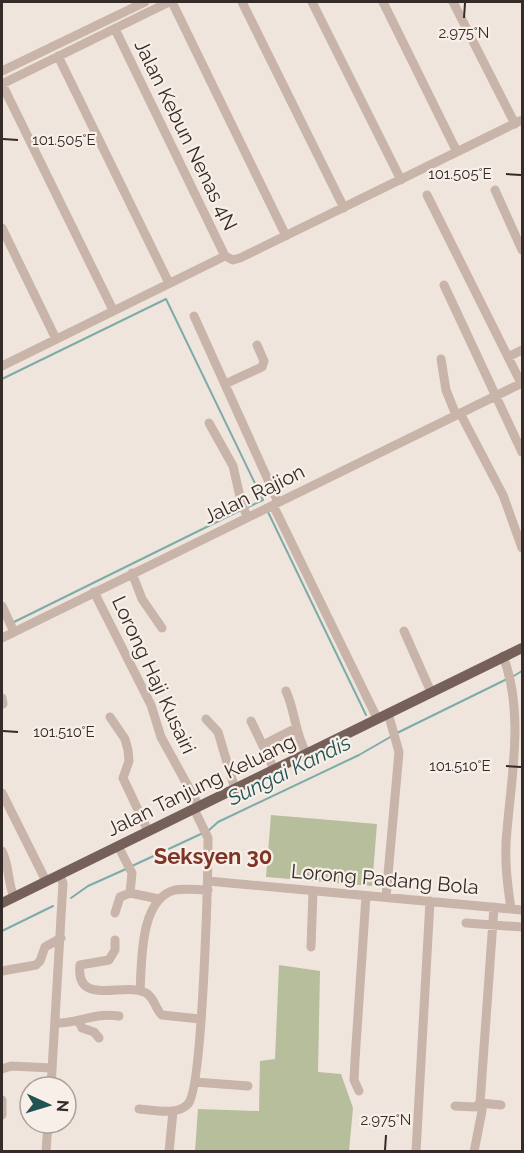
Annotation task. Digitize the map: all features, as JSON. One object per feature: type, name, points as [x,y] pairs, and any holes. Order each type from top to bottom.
[{"type":"main road","name":"Jalan Tanjung Keluang","points":[[2,903],[515,650]]},
{"type":"street","points":[[2,71],[145,2]]},
{"type":"street","points":[[113,310],[2,84],[170,2],[286,236]]},
{"type":"street","points":[[242,2],[344,208]]},
{"type":"street","points":[[312,2],[401,180]]},
{"type":"street","points":[[383,2],[457,152]]},
{"type":"street","points":[[2,364],[225,256],[233,260],[240,258],[518,122],[453,2]]},
{"type":"street","name":"Jalan Kebun Nenas 4N","points":[[115,29],[225,256]]},
{"type":"street","points":[[58,57],[169,283]]},
{"type":"street","points":[[495,190],[522,250]]},
{"type":"street","points":[[427,195],[522,383]]},
{"type":"street","points":[[2,228],[56,339]]},
{"type":"street","points":[[444,285],[522,452]]},
{"type":"street","points":[[194,316],[271,485],[272,504],[377,718]]},
{"type":"street","points":[[225,384],[262,367],[264,362],[257,345]]},
{"type":"street","points":[[508,357],[522,350]]},
{"type":"street","points":[[441,359],[446,390],[503,495],[522,548]]},
{"type":"street","name":"Jalan Rajion","points":[[2,638],[11,627],[95,593],[247,516],[458,414],[492,390],[522,383]]},
{"type":"street","points":[[209,423],[233,466],[247,516]]},
{"type":"street","points":[[132,573],[142,599],[162,628]]},
{"type":"street","name":"Lorong Haji Kusairi","points":[[95,593],[151,705],[161,737],[196,807],[208,838],[208,886]]},
{"type":"street","points":[[2,606],[11,627]]},
{"type":"street","points":[[404,631],[431,692]]},
{"type":"street","points":[[511,909],[505,860],[517,739],[514,685],[510,670],[515,650]]},
{"type":"street","points":[[286,691],[293,707],[296,728],[306,753]]},
{"type":"street","points":[[386,897],[398,742],[388,713]]},
{"type":"street","points":[[110,717],[125,739],[129,761],[123,778],[148,831]]},
{"type":"street","points":[[206,719],[218,732],[235,789]]},
{"type":"street","points":[[251,721],[274,769]]},
{"type":"street","points":[[263,745],[296,728]]},
{"type":"street","points":[[2,793],[46,881]]},
{"type":"street","points":[[118,846],[132,873],[130,893]]},
{"type":"street","points":[[2,851],[9,867],[8,883],[14,897]]},
{"type":"street","points":[[52,1075],[61,938],[63,883],[59,875]]},
{"type":"street","points":[[139,1109],[173,1111],[186,1107],[191,1101],[195,1082],[200,1019],[208,886]]},
{"type":"street","name":"Lorong Padang Bola","points":[[159,899],[176,890],[208,886],[314,891],[522,910]]},
{"type":"street","points":[[311,947],[314,891]]},
{"type":"street","points":[[115,914],[120,897],[130,893],[159,899],[143,935],[140,991]]},
{"type":"street","points":[[359,1091],[354,1080],[366,896]]},
{"type":"street","points":[[416,1152],[430,901]]},
{"type":"street","points":[[474,1152],[482,1111],[480,1103],[494,907]]},
{"type":"street","points":[[466,923],[522,927]]},
{"type":"street","points":[[2,971],[36,965],[45,947],[61,938]]},
{"type":"street","points":[[115,940],[115,950],[109,960],[80,965],[79,975],[83,985],[94,990],[140,991],[153,998],[162,1015],[200,1019]]},
{"type":"street","points":[[55,1023],[79,1022],[89,1016],[119,1016]]},
{"type":"street","points":[[79,1022],[82,1028],[94,1032],[99,1038]]},
{"type":"street","points":[[2,1069],[11,1066],[52,1068]]},
{"type":"street","points":[[195,1082],[248,1086]]},
{"type":"street","points":[[2,1100],[2,1115]]},
{"type":"street","points":[[455,1106],[476,1107],[480,1103],[501,1105]]},
{"type":"street","points":[[169,1152],[173,1111]]},
{"type":"street","points":[[46,1152],[47,1135]]},
{"type":"green space","points":[[271,815],[377,824],[372,886],[266,877]]},
{"type":"green space","points":[[279,965],[320,971],[318,1072],[341,1074],[353,1108],[349,1151],[195,1151],[198,1109],[259,1111],[260,1061],[275,1059]]},
{"type":"waterway","points":[[2,379],[166,299],[263,500],[246,508]]},
{"type":"waterway","points":[[12,623],[241,510]]},
{"type":"waterway","points":[[267,510],[366,715]]},
{"type":"waterway","name":"Sungai Kandis","points":[[512,677],[522,671]]},
{"type":"waterway","name":"Sungai Kandis","points":[[397,733],[507,679]]},
{"type":"waterway","name":"Sungai Kandis","points":[[208,831],[218,822],[359,755],[392,736]]},
{"type":"waterway","name":"Sungai Kandis","points":[[132,866],[203,833]]},
{"type":"waterway","name":"Sungai Kandis","points":[[71,898],[88,886],[126,869]]},
{"type":"waterway","name":"Sungai Kandis","points":[[2,931],[53,906]]},
{"type":"district","name":"Seksyen 30","points":[[213,856]]}]
